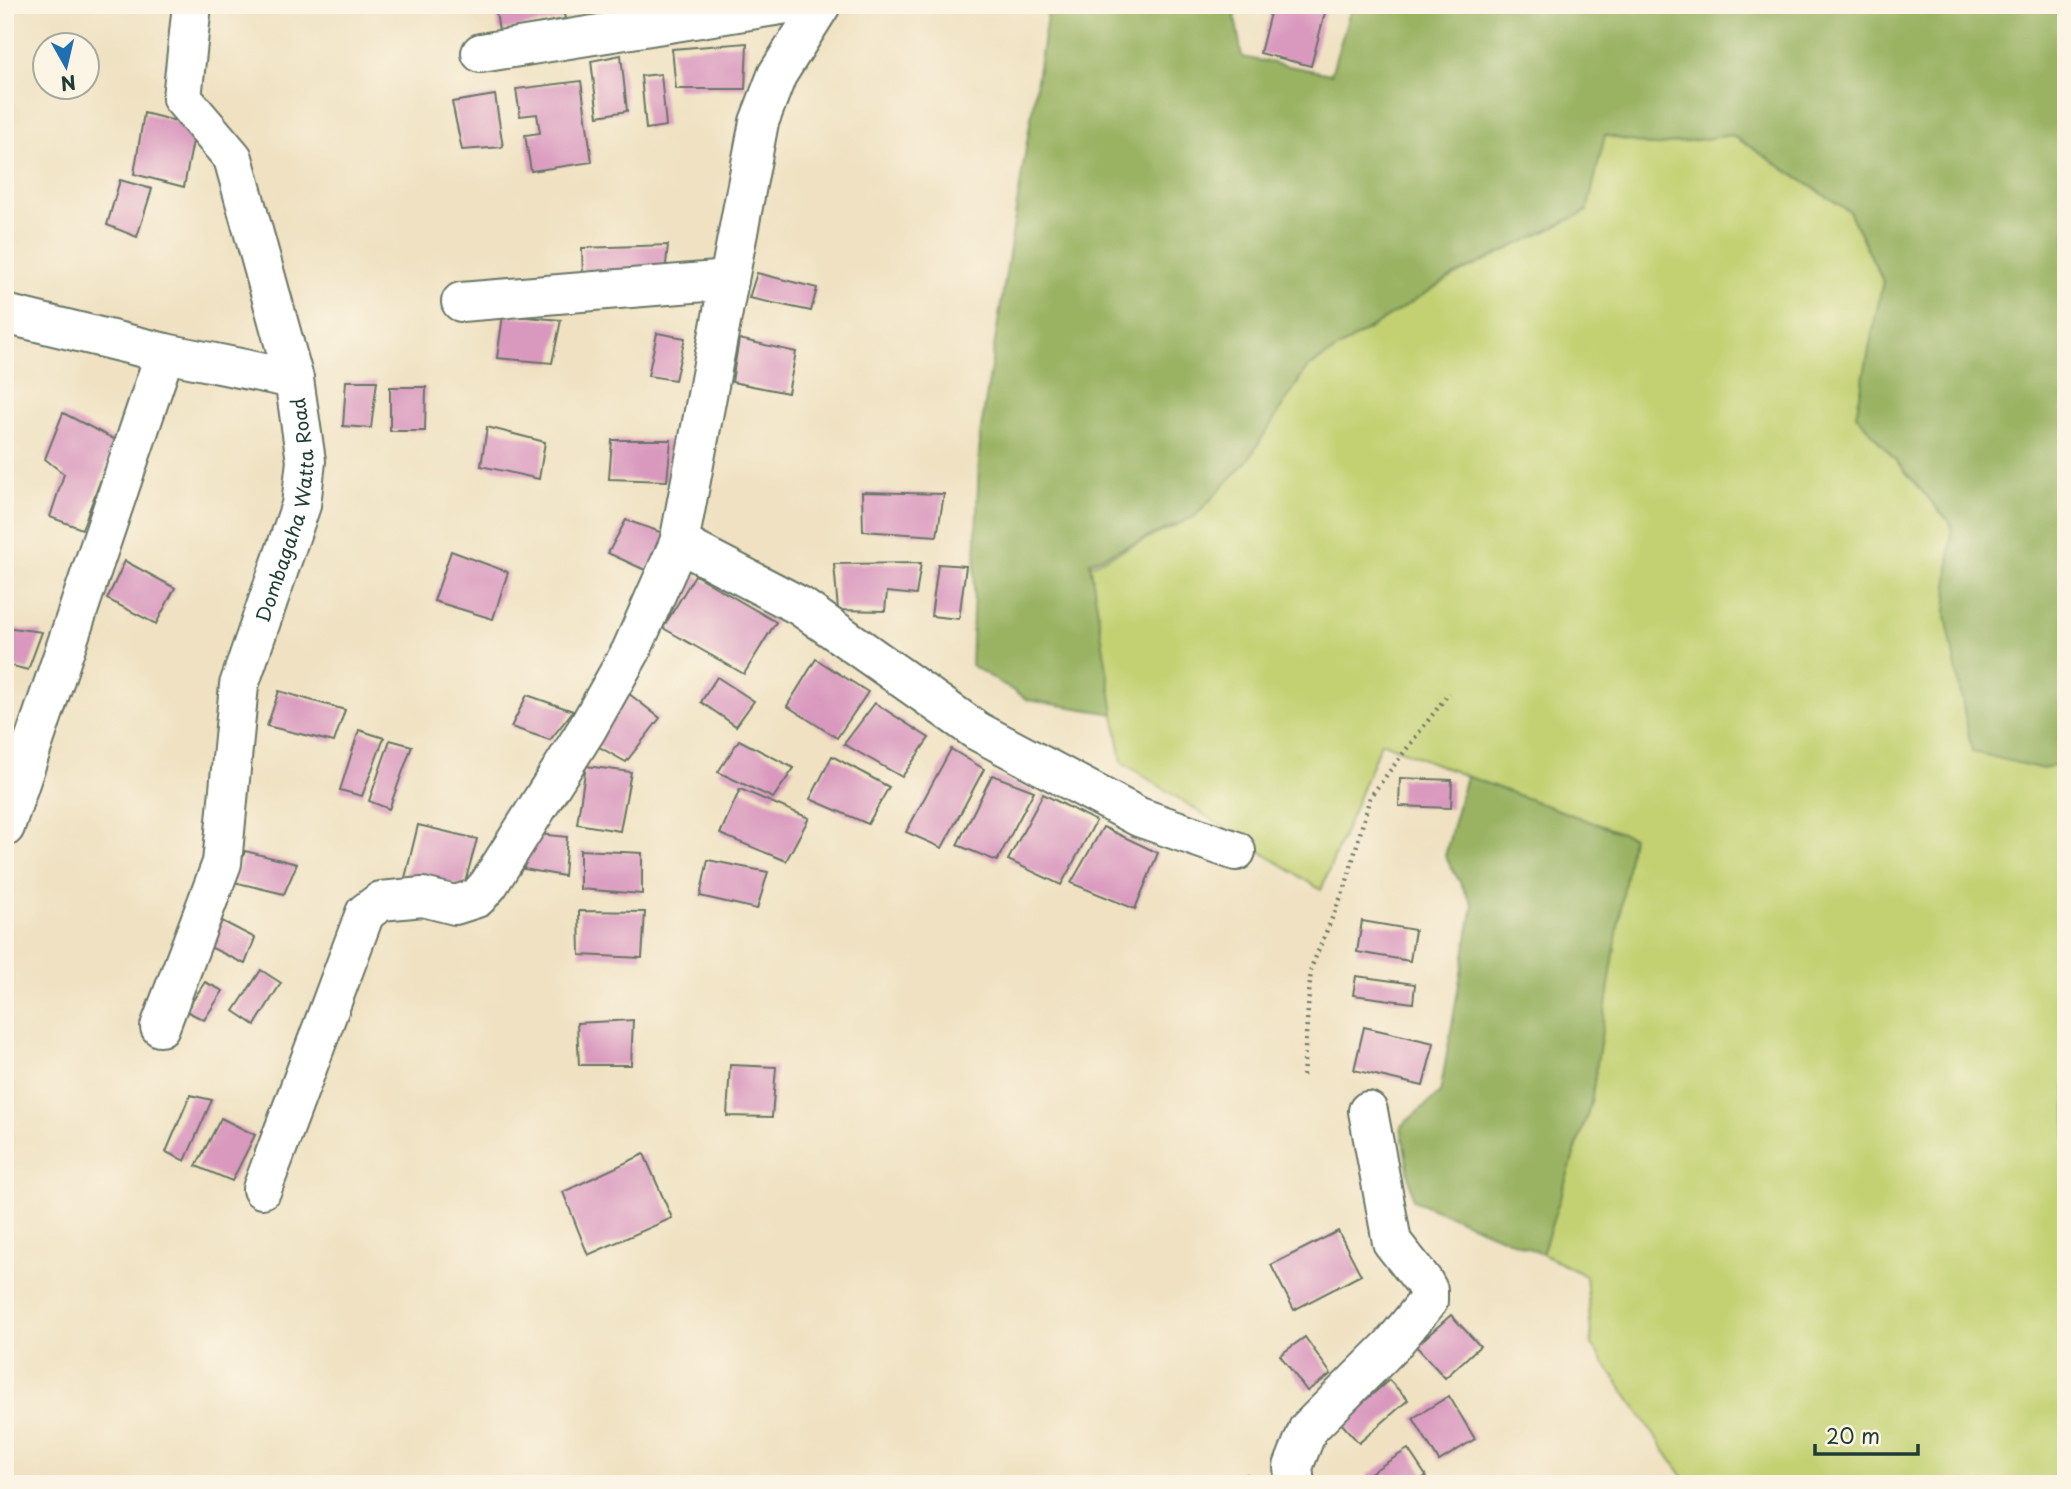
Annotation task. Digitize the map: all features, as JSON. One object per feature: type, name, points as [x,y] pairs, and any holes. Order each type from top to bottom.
[{"type":"street","name":"Dombagaha Watta Road","points":[[160,1027],[222,863],[239,685],[301,505],[306,461],[294,379],[233,158],[182,98],[192,5]]},
{"type":"street","points":[[481,53],[781,5]]},
{"type":"street","points":[[262,1189],[365,913],[381,901],[423,897],[455,905],[477,898],[489,884],[587,729],[625,662],[678,543],[759,122],[777,75],[821,5]]},
{"type":"street","points":[[461,302],[729,280]]},
{"type":"street","points":[[5,314],[164,353],[294,379]]},
{"type":"street","points":[[5,827],[164,353]]},
{"type":"street","points":[[678,543],[800,606],[977,732],[1139,817],[1236,851]]},
{"type":"street","points":[[1295,1484],[1293,1467],[1308,1429],[1392,1345],[1428,1301],[1423,1281],[1392,1242],[1368,1111]]},
{"type":"path","points":[[1303,1076],[1311,968],[1346,885],[1370,797],[1449,693]]},
{"type":"green space","points":[[1049,5],[1233,5],[1242,57],[1331,74],[1352,5],[2066,5],[2066,761],[2043,769],[1972,752],[1946,616],[1952,525],[1856,415],[1883,281],[1849,211],[1732,135],[1653,146],[1605,135],[1587,211],[1453,276],[1307,368],[1248,460],[1194,517],[1090,562],[1114,714],[1028,700],[971,665],[980,435]]},
{"type":"green space","points":[[1604,135],[1653,146],[1732,135],[1849,211],[1883,281],[1856,415],[1952,525],[1946,616],[2043,769],[2066,761],[2066,1484],[1688,1484],[1592,1345],[1586,1276],[1542,1254],[1591,1102],[1631,837],[1381,742],[1321,890],[1122,762],[1089,566],[1194,517],[1248,460],[1307,368],[1453,276],[1587,211]]},
{"type":"green space","points":[[1466,776],[1632,837],[1591,1102],[1542,1254],[1413,1200],[1401,1126],[1440,1093],[1473,905],[1445,856]]},
{"type":"building","points":[[495,5],[562,5],[565,19],[499,31]]},
{"type":"building","points":[[1272,5],[1327,5],[1311,66],[1260,53]]},
{"type":"building","points":[[747,43],[745,89],[676,89],[672,49]]},
{"type":"building","points":[[621,55],[627,111],[598,116],[591,61]]},
{"type":"building","points":[[661,74],[666,126],[646,129],[641,76]]},
{"type":"building","points":[[581,81],[592,162],[531,171],[525,135],[540,133],[537,114],[520,116],[516,89]]},
{"type":"building","points":[[495,95],[503,147],[462,150],[452,102]]},
{"type":"building","points":[[144,113],[196,126],[184,187],[134,174]]},
{"type":"building","points":[[120,180],[152,189],[137,237],[107,225]]},
{"type":"building","points":[[668,245],[665,274],[583,276],[582,248]]},
{"type":"building","points":[[757,273],[817,288],[811,311],[749,298]]},
{"type":"building","points":[[503,315],[561,320],[552,363],[497,358]]},
{"type":"building","points":[[657,333],[685,338],[675,380],[648,376]]},
{"type":"building","points":[[739,339],[796,352],[788,393],[732,382]]},
{"type":"building","points":[[346,381],[377,381],[371,428],[343,426]]},
{"type":"building","points":[[390,387],[426,387],[425,431],[390,431]]},
{"type":"building","points":[[63,413],[116,440],[82,529],[50,517],[64,474],[45,459]]},
{"type":"building","points":[[487,427],[545,442],[539,479],[481,466]]},
{"type":"building","points":[[612,440],[671,440],[667,481],[609,479]]},
{"type":"building","points":[[862,492],[944,494],[937,536],[863,531]]},
{"type":"building","points":[[626,520],[666,534],[664,555],[645,570],[608,553]]},
{"type":"building","points":[[451,551],[508,572],[493,619],[434,601]]},
{"type":"building","points":[[125,561],[175,588],[156,624],[107,599]]},
{"type":"building","points":[[921,563],[916,595],[887,592],[885,611],[838,610],[834,564]]},
{"type":"building","points":[[938,564],[966,566],[959,619],[931,616]]},
{"type":"building","points":[[695,575],[776,622],[744,674],[663,628]]},
{"type":"building","points":[[5,627],[42,632],[28,670],[5,664]]},
{"type":"building","points":[[816,659],[868,692],[837,738],[787,706]]},
{"type":"building","points":[[717,677],[754,701],[736,726],[701,702]]},
{"type":"building","points":[[279,691],[345,710],[334,742],[267,726]]},
{"type":"building","points":[[628,693],[660,718],[626,762],[592,743]]},
{"type":"building","points":[[527,695],[573,711],[550,740],[511,727]]},
{"type":"building","points":[[875,703],[929,738],[902,777],[844,744]]},
{"type":"building","points":[[359,730],[384,738],[362,796],[340,790]]},
{"type":"building","points":[[390,740],[412,746],[389,809],[369,801]]},
{"type":"building","points":[[739,740],[794,768],[773,798],[718,772]]},
{"type":"building","points":[[951,749],[984,769],[942,848],[906,832]]},
{"type":"building","points":[[832,756],[889,787],[868,824],[810,799]]},
{"type":"building","points":[[586,766],[631,772],[620,831],[577,824]]},
{"type":"building","points":[[992,775],[1034,791],[997,861],[957,845]]},
{"type":"building","points":[[1400,778],[1452,780],[1451,808],[1399,806]]},
{"type":"building","points":[[740,789],[809,818],[786,861],[720,834]]},
{"type":"building","points":[[1043,794],[1096,821],[1061,885],[1008,860]]},
{"type":"building","points":[[418,825],[477,839],[464,886],[405,878]]},
{"type":"building","points":[[1103,827],[1158,853],[1135,909],[1071,883]]},
{"type":"building","points":[[528,833],[567,837],[564,876],[524,869]]},
{"type":"building","points":[[580,850],[642,853],[642,894],[580,889]]},
{"type":"building","points":[[245,851],[297,864],[284,894],[234,882]]},
{"type":"building","points":[[708,860],[768,872],[757,909],[700,896]]},
{"type":"building","points":[[579,911],[645,912],[642,958],[580,955]]},
{"type":"building","points":[[222,921],[255,938],[245,964],[210,947]]},
{"type":"building","points":[[1362,921],[1415,930],[1410,961],[1357,952]]},
{"type":"building","points":[[261,970],[281,983],[255,1025],[234,1011]]},
{"type":"building","points":[[1356,976],[1415,984],[1413,1003],[1353,995]]},
{"type":"building","points":[[205,982],[223,991],[204,1020],[186,1011]]},
{"type":"building","points":[[633,1020],[631,1065],[579,1065],[577,1023]]},
{"type":"building","points":[[1364,1027],[1434,1043],[1423,1086],[1354,1070]]},
{"type":"building","points":[[730,1065],[776,1067],[772,1117],[727,1116]]},
{"type":"building","points":[[190,1095],[212,1100],[185,1161],[166,1152]]},
{"type":"building","points":[[221,1118],[255,1135],[232,1181],[196,1166]]},
{"type":"building","points":[[644,1154],[672,1218],[588,1255],[563,1192]]},
{"type":"building","points":[[1338,1231],[1361,1275],[1294,1310],[1271,1265]]},
{"type":"building","points":[[1451,1315],[1480,1346],[1445,1378],[1416,1346]]},
{"type":"building","points":[[1305,1337],[1331,1374],[1307,1391],[1280,1355]]},
{"type":"building","points":[[1389,1380],[1408,1400],[1359,1443],[1340,1422]]},
{"type":"building","points":[[1449,1396],[1475,1439],[1439,1461],[1413,1418]]},
{"type":"building","points":[[1408,1449],[1426,1476],[1414,1484],[1373,1484],[1367,1475]]},
{"type":"building","points":[[1247,1474],[1252,1484],[1224,1484]]}]
